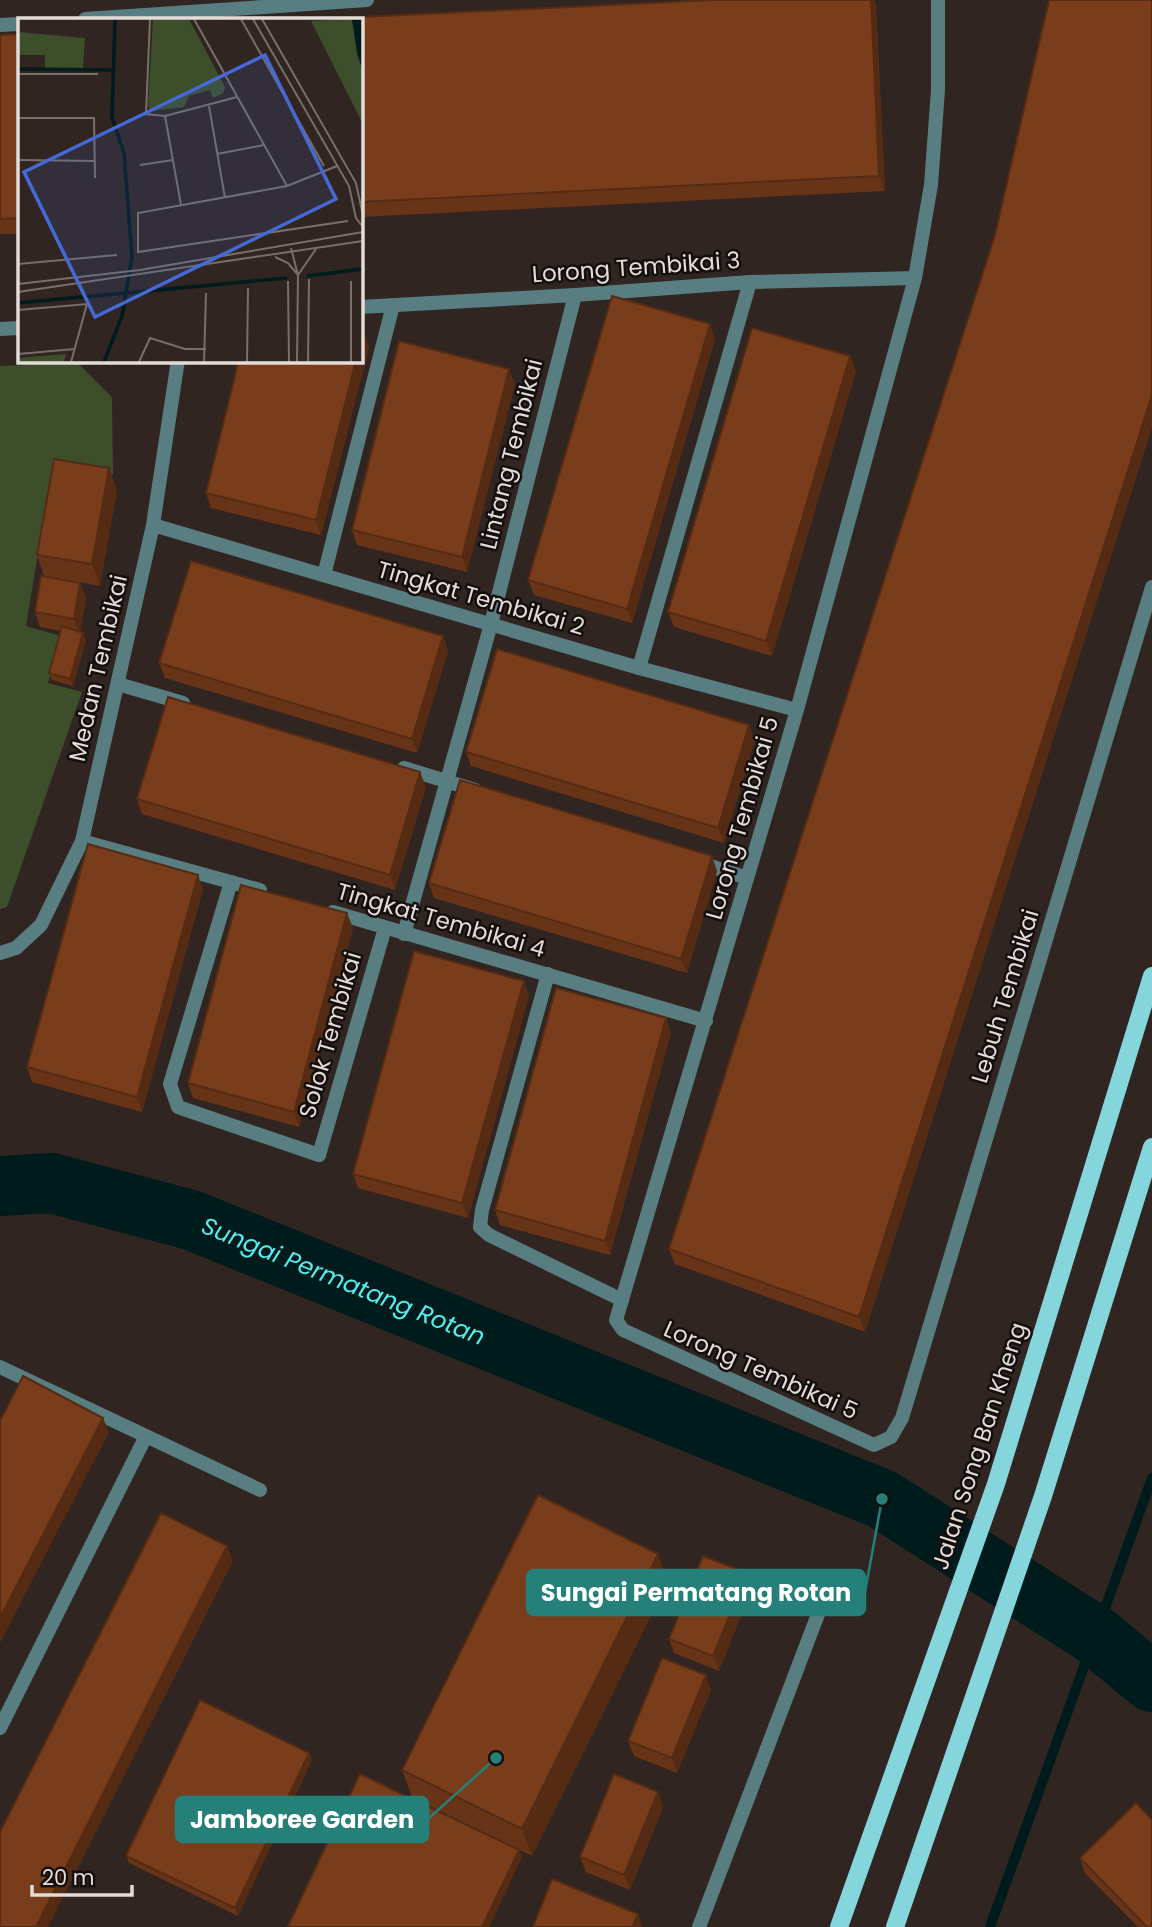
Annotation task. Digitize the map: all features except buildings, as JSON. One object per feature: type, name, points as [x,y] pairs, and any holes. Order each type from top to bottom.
[{"type":"main road","name":"Jalan Song Ban Kheng","points":[[839,1927],[996,1484],[1152,976]]},
{"type":"main road","points":[[895,1927],[1043,1496],[1152,1147]]},
{"type":"street","points":[[100,18],[367,0]]},
{"type":"street","name":"Lorong Tembikai 5","points":[[902,1418],[891,1437],[874,1446],[636,1338],[623,1330],[617,1320],[797,710],[915,278],[931,185],[937,90],[938,0]]},
{"type":"street","points":[[0,25],[18,24]]},
{"type":"street","name":"Lorong Tembikai 3","points":[[362,307],[750,282],[915,278]]},
{"type":"street","points":[[639,668],[750,282]]},
{"type":"street","name":"Lintang Tembikai","points":[[404,934],[491,624],[575,295]]},
{"type":"street","points":[[324,575],[393,305]]},
{"type":"street","points":[[0,329],[18,328]]},
{"type":"street","name":"Medan Tembikai","points":[[0,953],[16,948],[41,925],[82,841],[153,525],[178,362]]},
{"type":"street","name":"Tingkat Tembikai 2","points":[[153,525],[639,668],[797,710]]},
{"type":"street","name":"Lebuh Tembikai","points":[[902,1418],[1152,586]]},
{"type":"street","points":[[118,684],[197,707]]},
{"type":"street","points":[[395,765],[487,794]]},
{"type":"street","points":[[82,841],[270,894]]},
{"type":"street","points":[[682,857],[747,878]]},
{"type":"street","name":"Solok Tembikai","points":[[232,882],[170,1084],[178,1107],[319,1155],[385,928]]},
{"type":"street","name":"Tingkat Tembikai 4","points":[[321,909],[706,1021]]},
{"type":"street","points":[[548,974],[482,1210],[480,1227],[489,1235],[622,1300]]},
{"type":"street","points":[[2,1373],[260,1490]]},
{"type":"street","points":[[0,1728],[146,1436]]},
{"type":"street","points":[[699,1927],[828,1588]]},
{"type":"green space","points":[[78,363],[112,397],[113,475],[52,468],[26,626],[61,636],[48,683],[82,692],[7,907],[0,909],[0,366]]},
{"type":"waterway","name":"Sungai Permatang Rotan","points":[[0,1186],[51,1183],[191,1220],[882,1499],[1095,1635],[1152,1682]]},
{"type":"waterway","points":[[990,1927],[1152,1478]]},
{"type":"place","name":"Sungai Permatang Rotan","points":[[882,1499]]},
{"type":"place","name":"Jamboree Garden","points":[[496,1758]]}]
